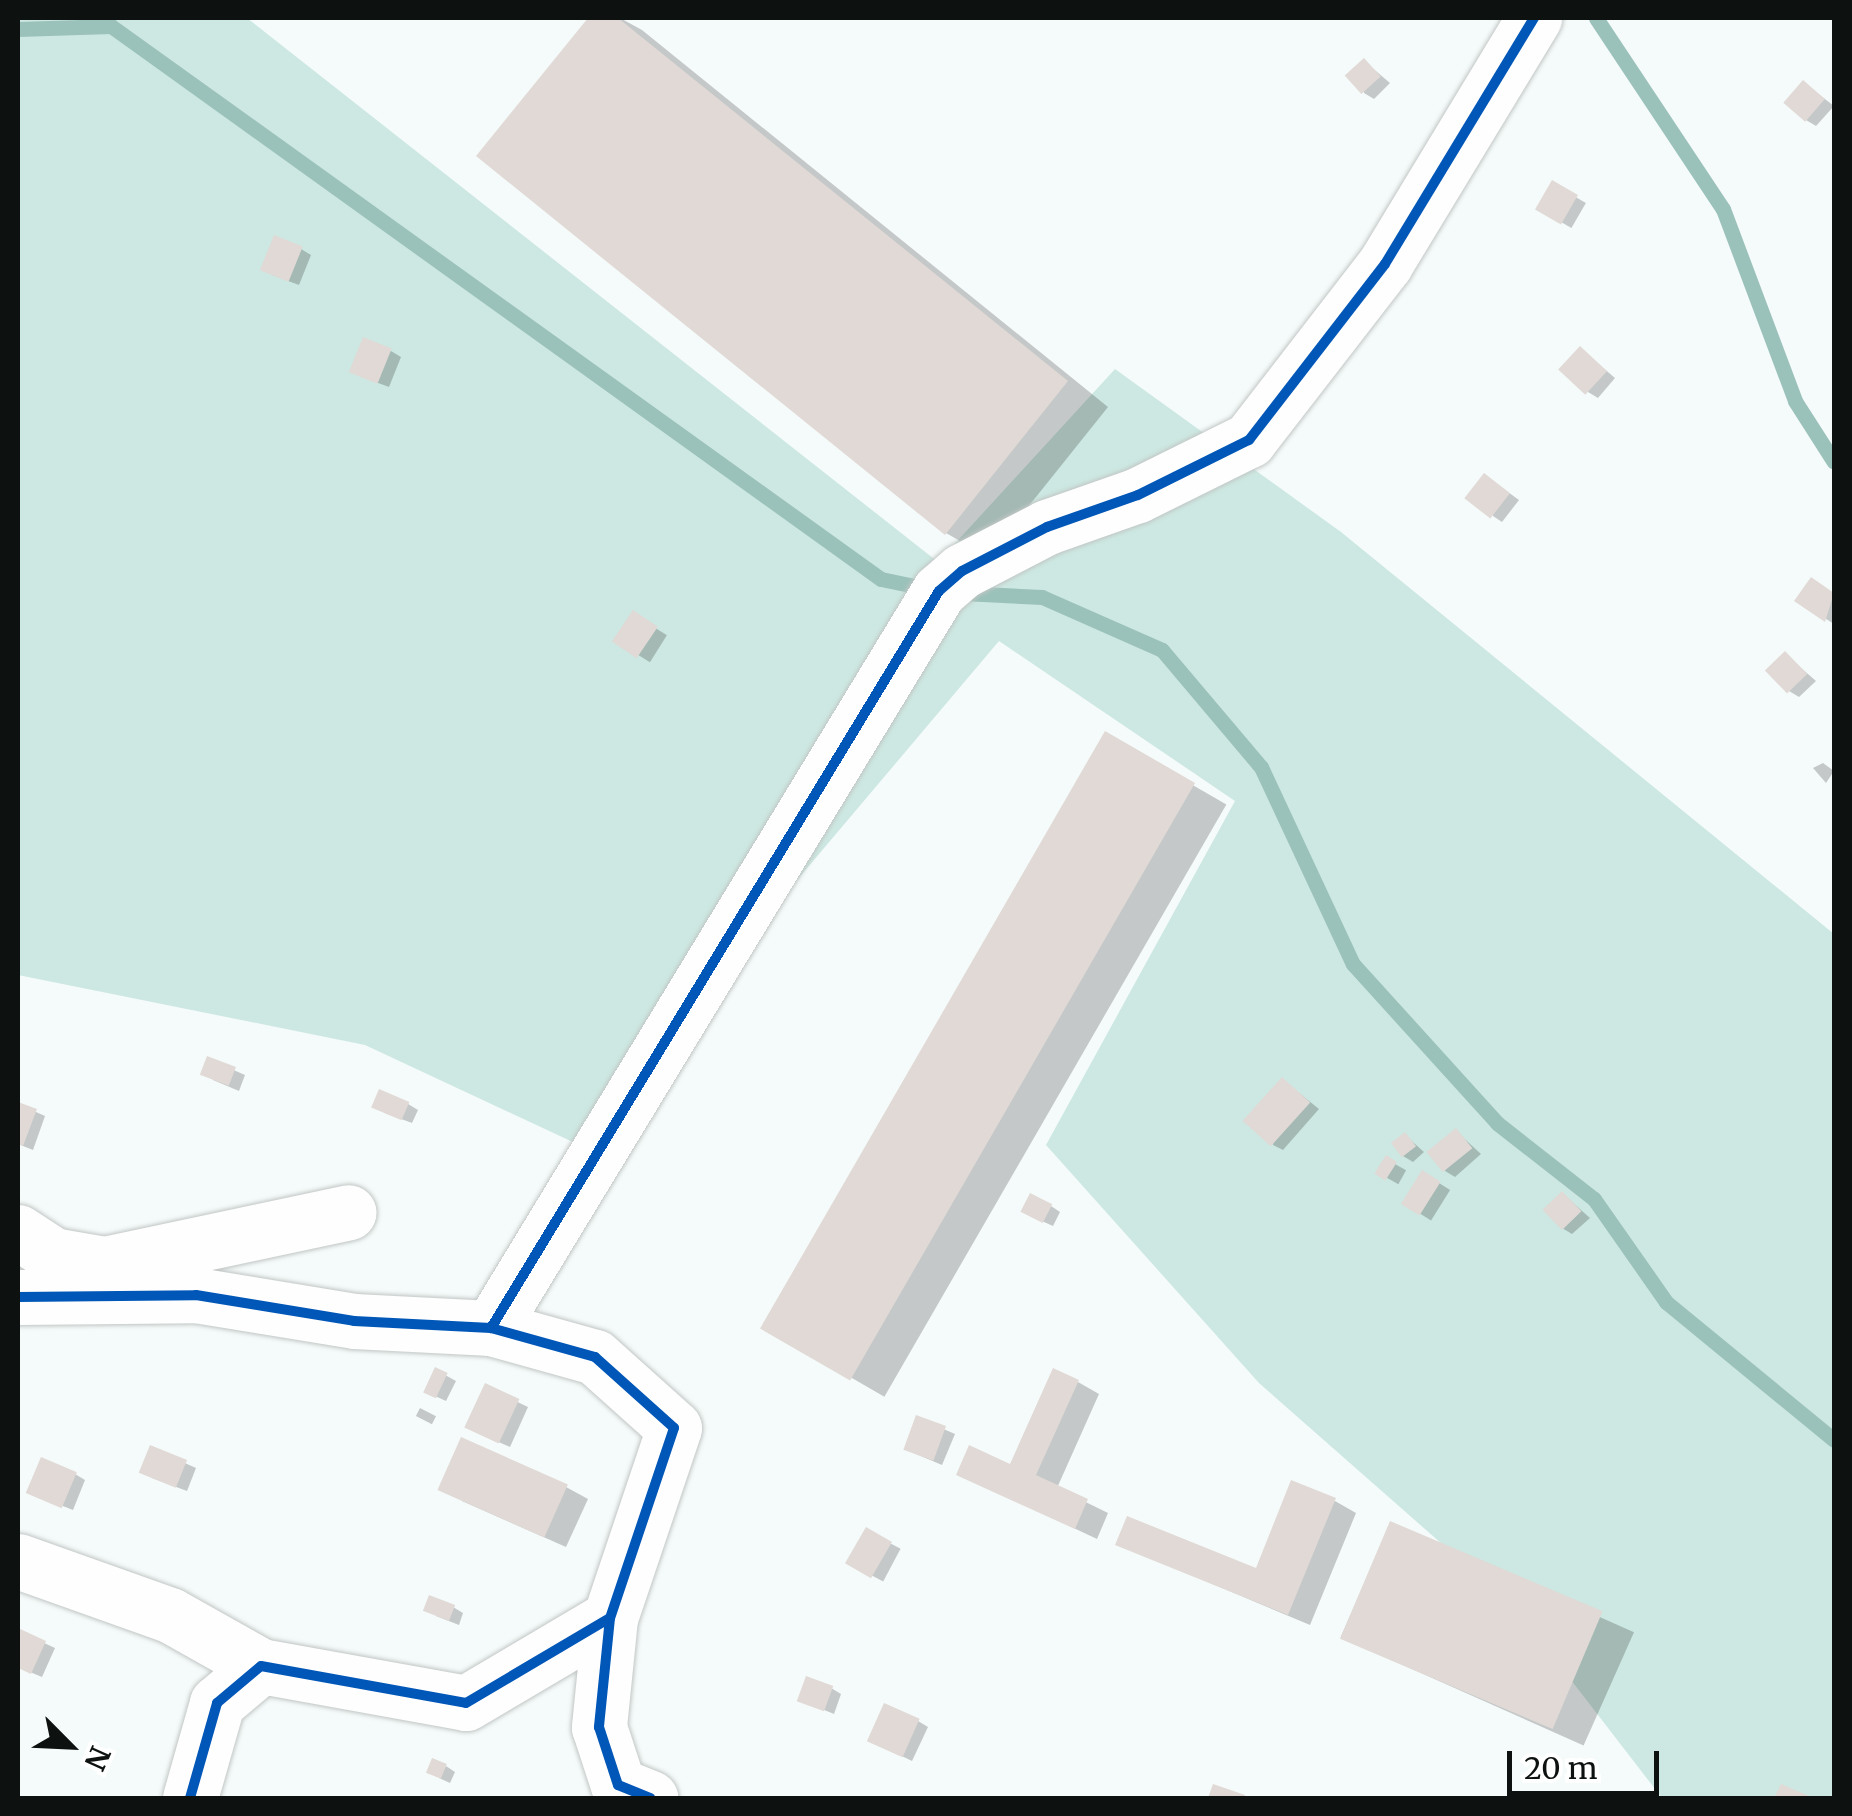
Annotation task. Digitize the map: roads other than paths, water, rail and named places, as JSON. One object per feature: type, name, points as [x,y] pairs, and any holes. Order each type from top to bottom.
[{"type":"street","points":[[491,1328],[939,592],[962,571],[1047,527],[1138,495],[1250,440],[1385,264],[1534,18]]},
{"type":"street","points":[[18,1232],[53,1255],[106,1264],[349,1212]]},
{"type":"street","points":[[18,1297],[196,1295],[354,1321],[491,1328],[596,1358],[674,1428],[610,1618],[599,1727],[626,1794]]},
{"type":"street","points":[[18,1561],[170,1615],[260,1666],[466,1703],[610,1618]]},
{"type":"street","points":[[190,1798],[216,1702],[260,1666]]},
{"type":"waterway","points":[[1596,18],[1723,209],[1795,401],[1834,462]]},
{"type":"waterway","points":[[18,29],[111,26],[881,579],[929,589]]},
{"type":"waterway","points":[[962,593],[1042,597],[1162,650],[1261,767],[1353,964],[1497,1123],[1594,1199],[1666,1302],[1834,1440]]}]
